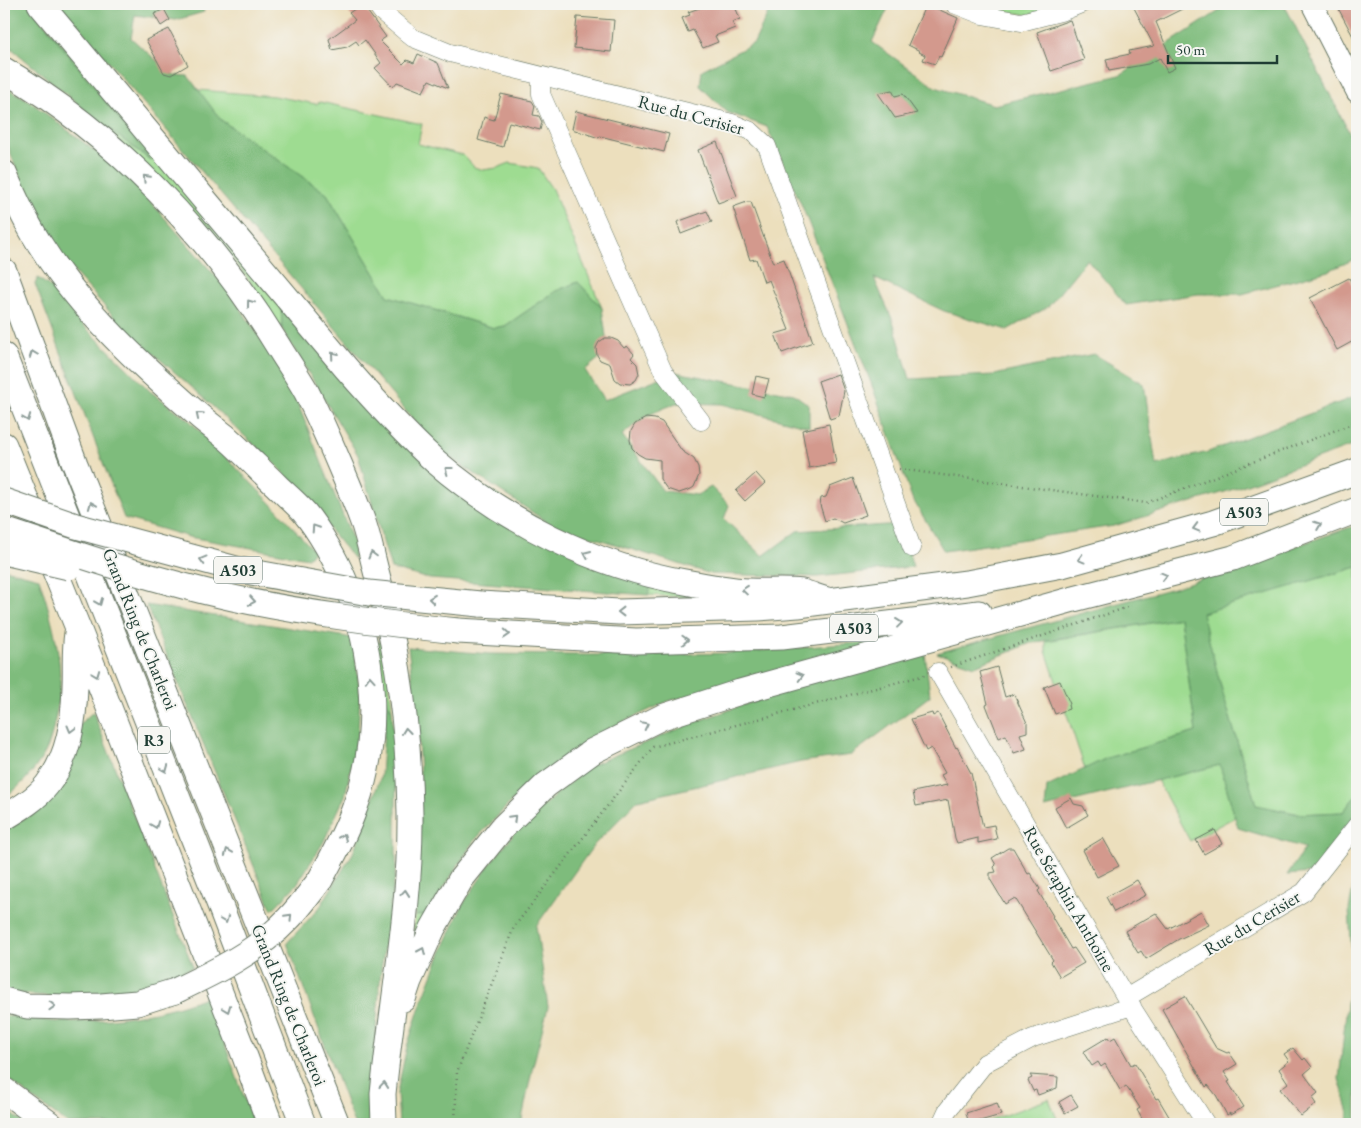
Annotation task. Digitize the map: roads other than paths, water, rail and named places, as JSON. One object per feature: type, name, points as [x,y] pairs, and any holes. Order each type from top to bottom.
[{"type":"highway","points":[[40,4],[346,368],[390,418],[436,462],[479,494],[520,520],[593,557],[635,571],[684,582],[747,591],[802,592],[827,600]]},
{"type":"highway","points":[[6,71],[71,114],[134,166],[213,253],[260,316],[305,389],[333,448],[364,525],[386,608],[397,663],[406,736],[410,816],[406,889],[383,1094],[384,1124]]},
{"type":"highway","points":[[4,172],[16,201],[43,249],[79,297],[130,353],[197,414],[228,439],[305,513],[335,560],[354,602],[370,675],[372,721],[367,761],[356,805],[340,844],[320,880],[288,920],[252,949],[220,970],[175,990],[136,1003],[70,1007],[28,1006],[4,1000]]},
{"type":"highway","name":"Grand Ring de Charleroi","points":[[4,271],[75,464],[337,1124]]},
{"type":"highway","name":"Grand Ring de Charleroi","points":[[4,356],[221,908],[303,1124]]},
{"type":"highway","points":[[4,445],[78,628],[270,1124]]},
{"type":"highway","name":"A503","points":[[4,501],[76,526],[240,570],[368,593],[480,604],[619,612],[798,605],[967,583],[1062,565],[1213,523],[1357,471]]},
{"type":"highway","name":"A503","points":[[4,530],[137,573],[233,598],[362,621],[458,632],[636,641],[782,637],[1070,600],[1233,558],[1357,510]]},
{"type":"highway","points":[[4,552],[114,578],[137,573]]},
{"type":"highway","points":[[388,1046],[409,981],[432,928],[461,878],[503,828],[546,785],[593,751],[662,717],[740,692],[1070,600]]},
{"type":"highway","points":[[4,818],[25,805],[46,786],[63,758],[73,721],[74,652],[78,628]]},
{"type":"highway","points":[[4,1090],[50,1124]]},
{"type":"main road","points":[[1312,4],[1357,92]]},
{"type":"street","name":"Rue du Cerisier","points":[[376,4],[382,12],[413,38],[450,53],[732,123],[751,131],[767,146],[912,548]]},
{"type":"street","points":[[954,4],[982,15],[1021,22],[1064,11],[1081,4]]},
{"type":"street","points":[[541,76],[541,94],[663,371],[701,421]]},
{"type":"street","name":"Rue Séraphin Anthoine","points":[[938,672],[1129,1002],[1206,1124]]},
{"type":"street","name":"Rue du Cerisier","points":[[942,1124],[947,1111],[985,1063],[1033,1038],[1129,1002],[1304,892],[1357,825]]}]
